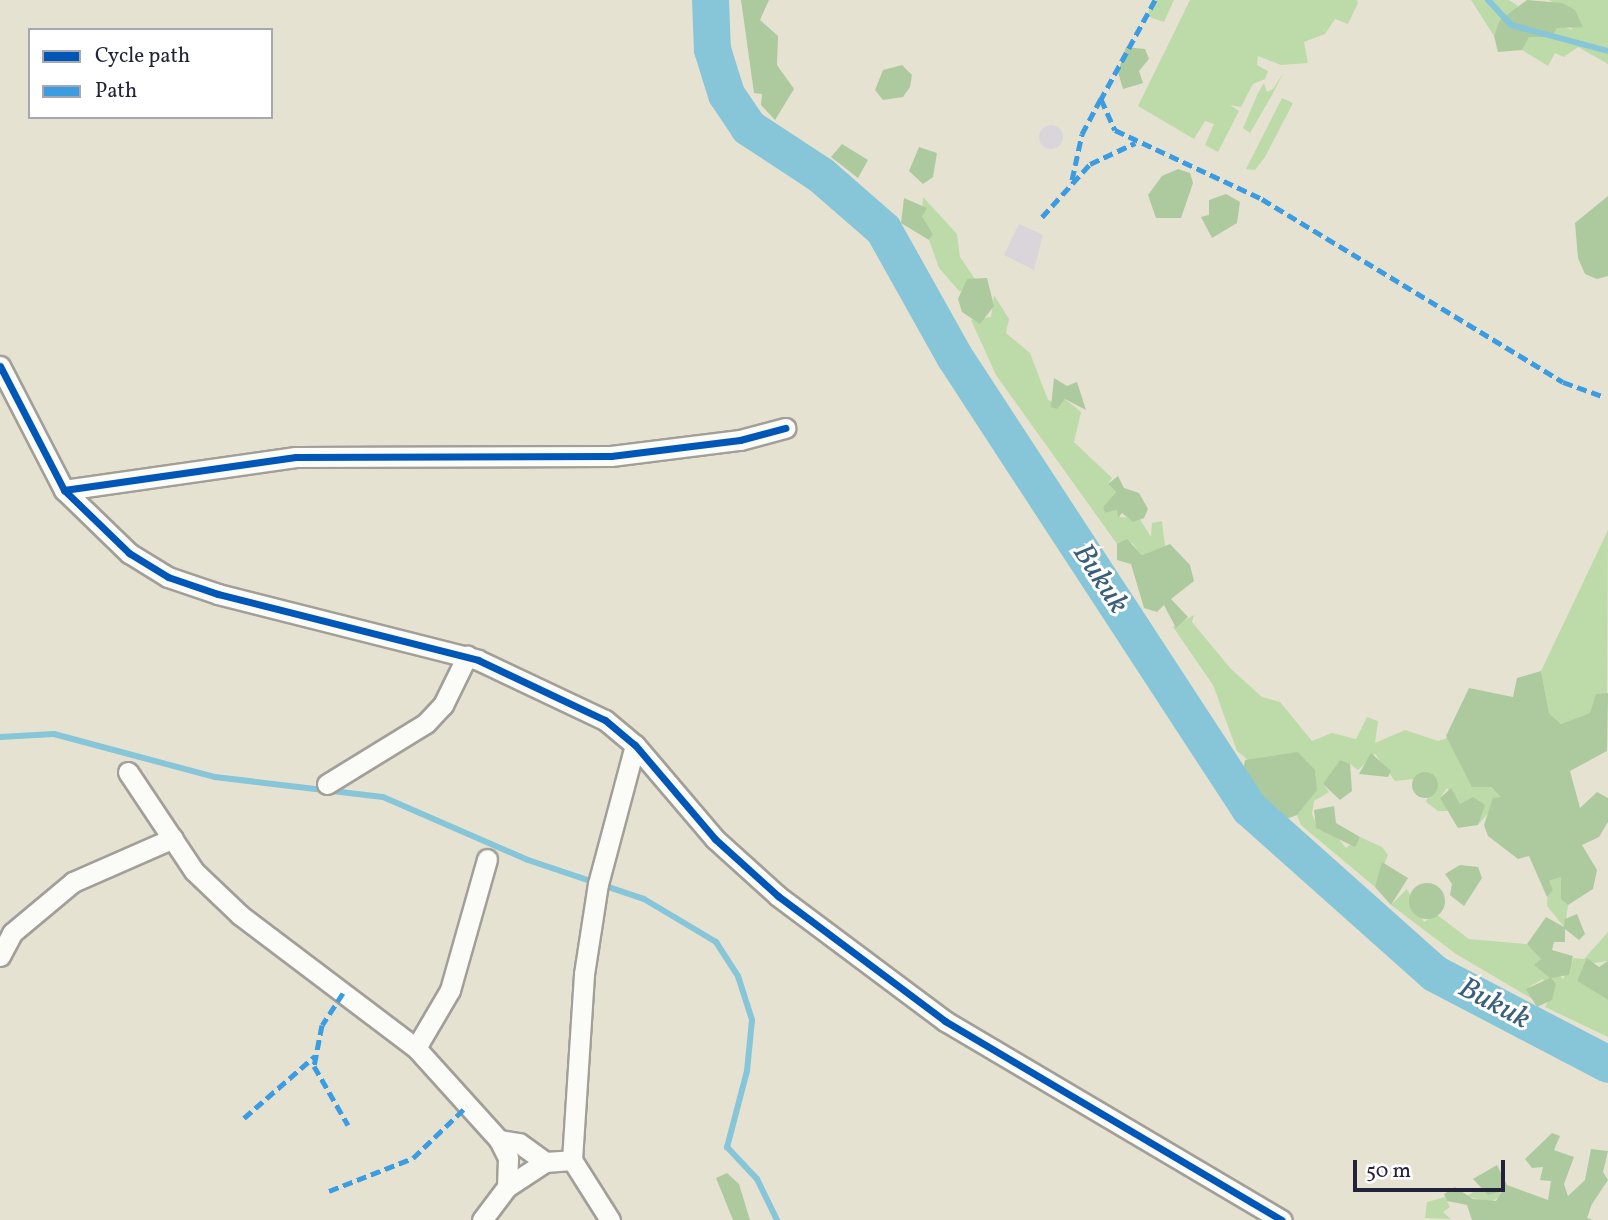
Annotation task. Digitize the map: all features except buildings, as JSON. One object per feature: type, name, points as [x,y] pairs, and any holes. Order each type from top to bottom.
[{"type":"street","points":[[0,366],[64,490],[98,528],[168,577],[467,656],[605,720],[635,745],[715,839],[778,896],[934,1013],[1282,1220]]},
{"type":"street","points":[[64,490],[296,457],[611,456],[740,440],[785,428]]},
{"type":"street","points":[[327,784],[426,723],[443,705],[467,656]]},
{"type":"street","points":[[610,1220],[572,1160],[584,974],[598,884],[635,745]]},
{"type":"street","points":[[128,772],[194,871],[240,915],[416,1048],[499,1140],[508,1158],[507,1187]]},
{"type":"street","points":[[0,956],[12,933],[73,882],[173,838]]},
{"type":"street","points":[[416,1048],[450,990],[487,859]]},
{"type":"street","points":[[499,1140],[519,1143],[545,1163]]},
{"type":"street","points":[[482,1220],[507,1187],[545,1163],[572,1160]]},
{"type":"green space","points":[[741,0],[769,0],[760,20],[778,36],[777,65],[794,89],[775,120],[761,105],[762,94],[754,93]]},
{"type":"green space","points":[[1155,0],[1174,0],[1164,22],[1146,16]]},
{"type":"green space","points":[[1190,0],[1357,0],[1358,3],[1348,24],[1335,19],[1325,34],[1304,42],[1308,63],[1281,65],[1258,56],[1257,65],[1268,71],[1265,79],[1253,84],[1241,107],[1230,105],[1239,111],[1218,152],[1205,145],[1214,124],[1205,121],[1194,139],[1138,106]]},
{"type":"green space","points":[[1471,0],[1509,0],[1518,6],[1509,18],[1504,15],[1494,36]]},
{"type":"green space","points":[[1527,0],[1562,3],[1575,10],[1583,27],[1557,28],[1551,37],[1529,37],[1522,50],[1498,52],[1494,36],[1500,20]]},
{"type":"green space","points":[[1549,0],[1608,0],[1608,64],[1578,47],[1564,57],[1555,53],[1548,66],[1522,50],[1529,36],[1563,26],[1572,30],[1565,9]]},
{"type":"green space","points":[[1126,47],[1145,49],[1149,59],[1139,71],[1143,83],[1123,89],[1118,72]]},
{"type":"green space","points":[[902,65],[912,75],[910,87],[903,97],[883,100],[875,90],[883,70]]},
{"type":"green space","points":[[1284,72],[1250,133],[1243,128],[1258,93],[1264,83],[1267,92],[1273,89]]},
{"type":"green space","points":[[1282,98],[1293,103],[1265,157],[1255,170],[1246,169]]},
{"type":"green space","points":[[842,144],[868,160],[858,178],[831,157]]},
{"type":"green space","points":[[919,147],[937,153],[933,177],[923,184],[909,171]]},
{"type":"green space","points":[[1178,169],[1190,173],[1193,183],[1181,218],[1156,218],[1148,195],[1162,176]]},
{"type":"green space","points":[[1226,194],[1240,202],[1237,223],[1212,238],[1201,217],[1209,215],[1209,200]]},
{"type":"green space","points":[[1608,196],[1608,276],[1597,279],[1585,274],[1578,258],[1575,223]]},
{"type":"green space","points":[[923,197],[957,234],[960,257],[975,279],[960,292],[939,268],[929,240],[933,234],[922,216]]},
{"type":"green space","points":[[904,198],[927,208],[922,216],[933,234],[929,240],[901,223]]},
{"type":"green space","points":[[987,278],[994,306],[980,324],[962,312],[958,299],[967,279]]},
{"type":"green space","points":[[994,295],[1009,319],[1006,333],[1030,353],[1048,400],[1059,404],[1065,399],[1081,412],[1074,442],[1112,478],[1108,484],[1116,492],[1103,507],[1105,513],[1117,510],[1119,517],[1139,518],[1151,537],[1152,523],[1162,521],[1165,546],[1142,555],[1132,543],[1117,544],[996,375],[971,320],[991,317]]},
{"type":"green space","points":[[1054,378],[1067,386],[1077,382],[1086,410],[1065,399],[1057,409],[1051,407]]},
{"type":"green space","points":[[1118,476],[1124,488],[1139,493],[1148,509],[1144,518],[1133,522],[1122,513],[1118,518],[1117,510],[1105,513],[1103,507],[1116,492],[1108,484]]},
{"type":"green space","points":[[1608,530],[1607,696],[1595,701],[1591,713],[1561,724],[1549,713],[1541,671]]},
{"type":"green space","points":[[1127,539],[1142,555],[1170,544],[1190,565],[1194,581],[1171,599],[1188,617],[1176,628],[1164,605],[1157,612],[1144,608],[1131,564],[1117,560],[1117,544]]},
{"type":"green space","points":[[1194,615],[1192,622],[1231,669],[1262,697],[1280,702],[1312,741],[1332,733],[1356,739],[1367,717],[1378,721],[1375,743],[1405,730],[1438,741],[1450,737],[1465,766],[1502,797],[1478,825],[1481,804],[1460,804],[1447,788],[1440,798],[1452,811],[1438,811],[1426,802],[1435,777],[1395,781],[1375,754],[1358,770],[1350,764],[1331,774],[1323,784],[1329,792],[1314,801],[1312,814],[1319,830],[1334,833],[1346,848],[1360,837],[1382,847],[1388,855],[1375,887],[1301,825],[1297,815],[1316,775],[1307,761],[1291,754],[1248,760],[1237,751],[1213,685],[1173,627]]},
{"type":"green space","points":[[1541,671],[1549,713],[1561,724],[1590,713],[1596,694],[1608,693],[1607,751],[1570,771],[1580,808],[1597,792],[1608,798],[1608,822],[1599,837],[1582,845],[1597,870],[1593,889],[1568,905],[1561,899],[1561,877],[1549,881],[1553,890],[1547,897],[1529,856],[1518,859],[1488,836],[1484,825],[1493,798],[1501,797],[1491,787],[1472,787],[1446,736],[1469,688],[1513,697],[1517,678]]},
{"type":"green space","points":[[1298,752],[1315,770],[1317,790],[1297,815],[1286,819],[1264,812],[1241,783],[1245,760]]},
{"type":"green space","points":[[1371,753],[1391,771],[1388,777],[1359,774]]},
{"type":"green space","points":[[1340,760],[1350,764],[1352,791],[1340,800],[1323,784]]},
{"type":"green space","points":[[1425,772],[1434,776],[1438,785],[1434,794],[1425,798],[1416,794],[1412,785],[1416,776]]},
{"type":"green space","points":[[1451,788],[1460,804],[1473,797],[1485,805],[1478,825],[1458,828],[1440,798]]},
{"type":"green space","points":[[1334,806],[1336,823],[1360,837],[1355,847],[1316,828],[1314,810]]},
{"type":"green space","points":[[1382,862],[1408,878],[1391,905],[1375,887]]},
{"type":"green space","points":[[1460,865],[1478,867],[1482,878],[1464,906],[1450,895],[1452,884],[1445,874]]},
{"type":"green space","points":[[1561,877],[1568,905],[1565,928],[1547,906],[1549,881]]},
{"type":"green space","points":[[1427,883],[1440,888],[1445,901],[1440,914],[1427,919],[1414,914],[1409,901],[1414,888]]},
{"type":"green space","points":[[1407,889],[1424,922],[1436,914],[1469,939],[1527,944],[1563,979],[1574,958],[1584,959],[1608,932],[1608,961],[1593,963],[1577,981],[1608,1000],[1608,1037],[1545,1007],[1551,995],[1543,979],[1529,987],[1534,1000],[1456,954],[1391,905]]},
{"type":"green space","points":[[1577,914],[1585,934],[1579,940],[1565,929],[1565,942],[1554,942],[1552,950],[1573,956],[1569,975],[1551,978],[1556,984],[1552,1000],[1537,1007],[1526,989],[1550,978],[1534,965],[1541,959],[1527,944],[1546,917],[1564,927],[1565,919]]},
{"type":"green space","points":[[1587,958],[1599,967],[1608,961],[1608,1000],[1577,981]]},
{"type":"green space","points":[[1552,1133],[1560,1136],[1554,1150],[1574,1157],[1564,1184],[1568,1196],[1585,1180],[1591,1149],[1608,1151],[1603,1172],[1608,1180],[1592,1204],[1587,1218],[1593,1220],[1472,1220],[1467,1205],[1447,1201],[1444,1194],[1455,1187],[1473,1199],[1496,1201],[1502,1191],[1488,1195],[1473,1179],[1497,1165],[1507,1185],[1548,1200],[1551,1181],[1540,1180],[1543,1167],[1532,1168],[1525,1159]]},
{"type":"green space","points":[[727,1173],[739,1184],[750,1220],[733,1220],[716,1178]]},
{"type":"green space","points":[[1479,1188],[1499,1189],[1501,1196],[1489,1203],[1467,1196]]},
{"type":"green space","points":[[1445,1197],[1450,1207],[1443,1212],[1451,1219],[1425,1218],[1427,1202]]},
{"type":"waterway","name":"Bukuk","points":[[710,0],[712,49],[726,94],[748,127],[821,175],[883,229],[954,356],[1249,808],[1434,973],[1608,1064]]},
{"type":"waterway","points":[[1488,0],[1511,25],[1608,51]]},
{"type":"waterway","points":[[0,737],[54,734],[215,777],[383,797],[528,860],[644,899],[716,942],[738,976],[752,1020],[747,1071],[727,1147],[757,1179],[777,1220]]},
{"type":"marked path","points":[[1155,0],[1101,99],[1115,130],[1262,199],[1563,382],[1602,396]]},
{"type":"marked path","points":[[1072,180],[1082,134],[1101,99]]},
{"type":"marked path","points":[[1042,217],[1090,164],[1135,143]]},
{"type":"marked path","points":[[343,993],[322,1025],[314,1066],[348,1125]]},
{"type":"marked path","points":[[244,1118],[315,1056]]},
{"type":"marked path","points":[[329,1191],[413,1158],[467,1106]]},
{"type":"cycle path","points":[[0,366],[64,490],[129,553],[168,577],[218,594],[478,660],[605,720],[635,745],[715,839],[778,896],[945,1021],[1282,1220]]},
{"type":"cycle path","points":[[64,490],[296,457],[611,456],[740,440],[785,428]]}]
